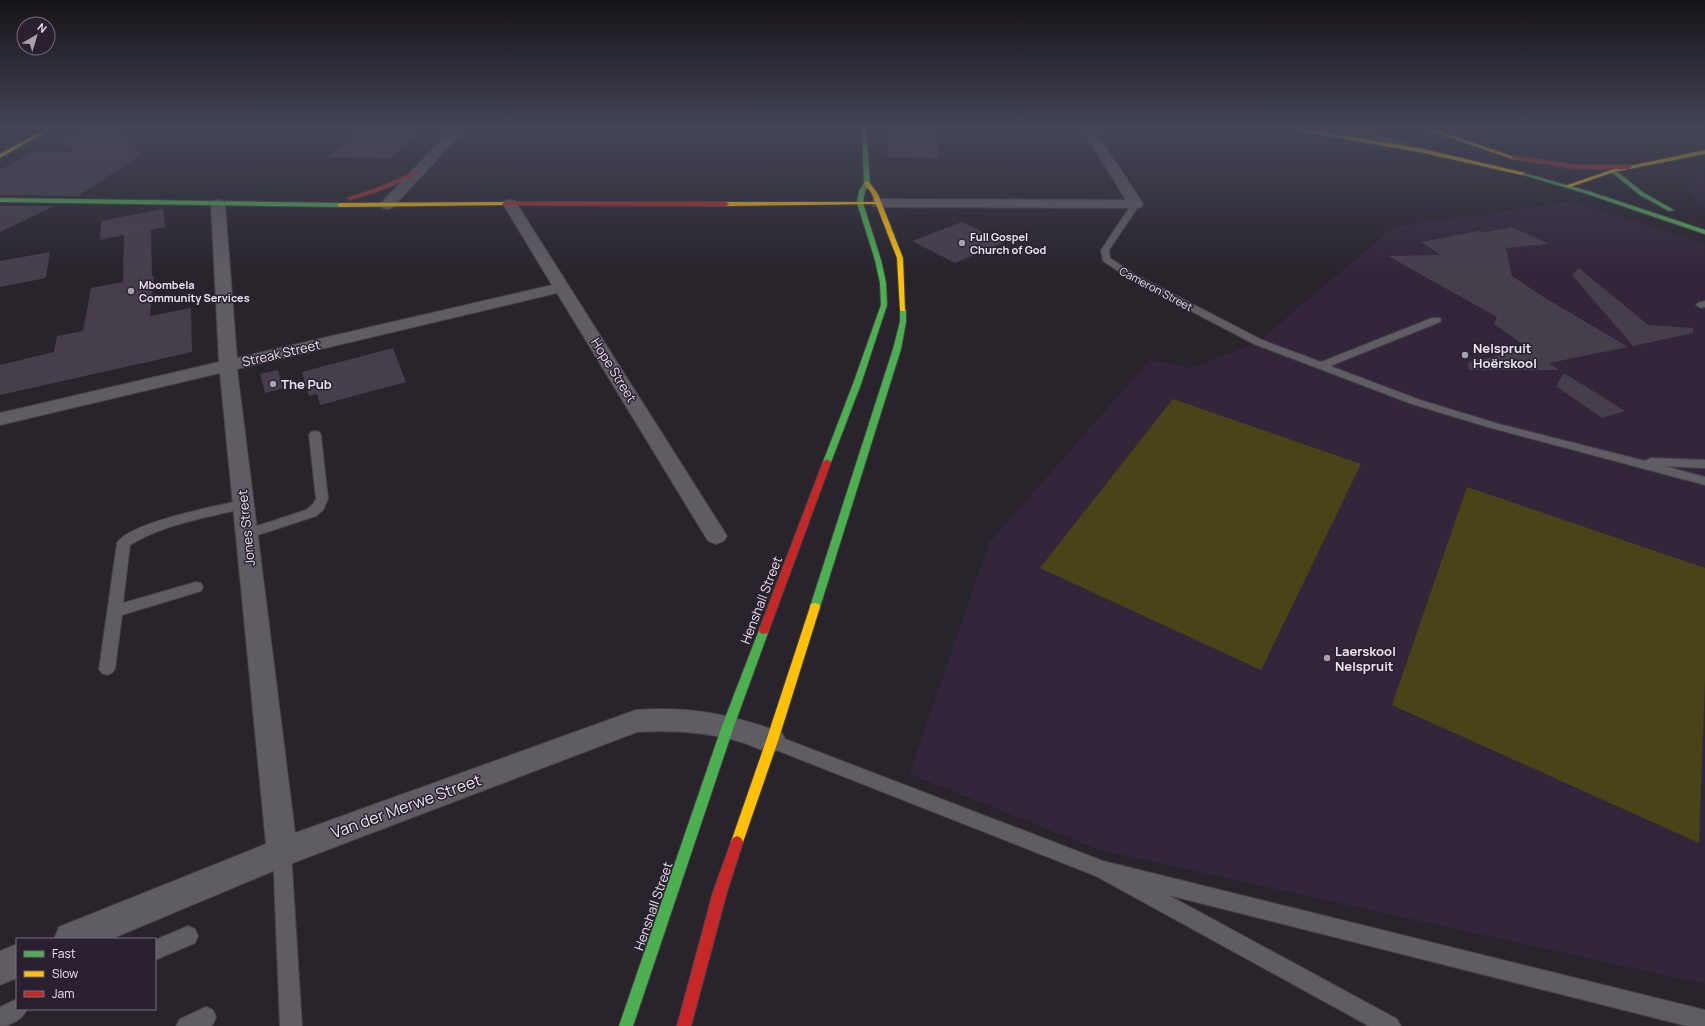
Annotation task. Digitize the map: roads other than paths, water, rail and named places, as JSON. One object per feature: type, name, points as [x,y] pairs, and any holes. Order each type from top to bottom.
[{"type":"street","points":[[332,205],[377,190],[408,177]]},
{"type":"street","points":[[387,205],[413,177]]},
{"type":"street","name":"Henshall Street","points":[[687,1023],[720,892],[750,733],[857,384],[884,305],[883,283],[878,260],[860,203],[862,190],[867,183],[867,177]]},
{"type":"street","points":[[1119,177],[1136,204]]},
{"type":"street","points":[[1534,177],[1568,186],[1705,232]]},
{"type":"street","points":[[1569,177],[1596,185]]},
{"type":"street","points":[[1568,186],[1594,177]]},
{"type":"street","points":[[1620,177],[1642,194],[1674,211],[1633,198]]},
{"type":"street","name":"Henshall Street","points":[[626,1026],[750,733],[897,348],[903,322],[900,258],[873,189],[867,183]]},
{"type":"street","points":[[0,200],[332,205],[860,203],[1136,204]]},
{"type":"street","name":"Jones Street","points":[[218,204],[228,365],[282,852]]},
{"type":"street","name":"Hope Street","points":[[510,204],[716,536]]},
{"type":"street","name":"Streak Street","points":[[0,419],[562,286]]},
{"type":"street","name":"Van der Merwe Street","points":[[73,938],[282,852],[636,721],[669,719],[750,733]]},
{"type":"street","points":[[0,968],[16,961]]},
{"type":"lane","name":"Cameron Street","points":[[1136,204],[1105,250],[1106,259],[1116,268],[1133,277],[1258,342],[1416,402],[1495,426],[1626,460]]},
{"type":"lane","points":[[1320,366],[1436,320]]},
{"type":"lane","points":[[247,534],[311,513],[318,507],[322,499],[315,436]]},
{"type":"lane","points":[[1626,460],[1705,464]]},
{"type":"lane","points":[[1626,460],[1705,481]]},
{"type":"lane","points":[[107,669],[124,543],[150,528],[243,504]]},
{"type":"lane","points":[[116,611],[196,587]]},
{"type":"lane","points":[[750,733],[1103,870],[1705,1020]]},
{"type":"lane","points":[[282,852],[290,1026]]},
{"type":"lane","points":[[1103,870],[1390,1026]]},
{"type":"lane","points":[[156,950],[188,936]]},
{"type":"lane","points":[[0,1018],[16,1010]]},
{"type":"lane","points":[[188,1026],[206,1017]]},
{"type":"place","name":"Full Gospel Church of God","points":[[962,243]]},
{"type":"place","name":"Mbombela Community Services","points":[[131,291]]},
{"type":"place","name":"Nelspruit Hoërskool","points":[[1465,355]]},
{"type":"place","name":"The Pub","points":[[273,384]]},
{"type":"place","name":"Laerskool Nelspruit","points":[[1327,658]]}]
